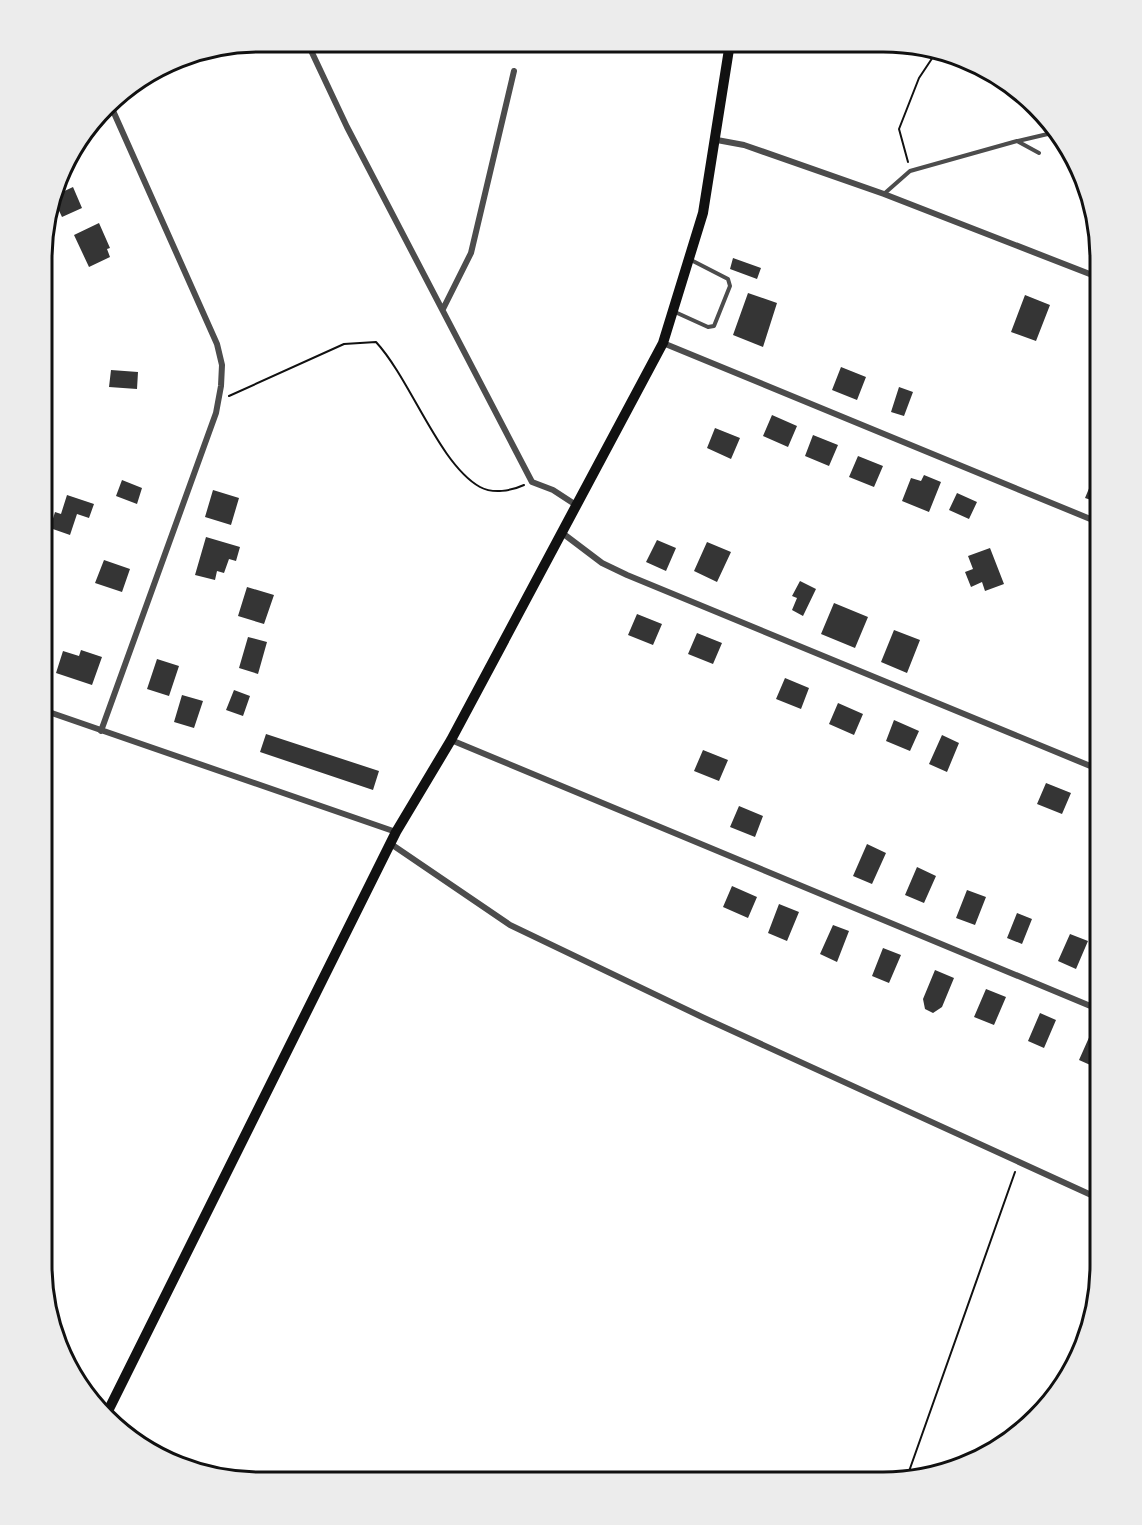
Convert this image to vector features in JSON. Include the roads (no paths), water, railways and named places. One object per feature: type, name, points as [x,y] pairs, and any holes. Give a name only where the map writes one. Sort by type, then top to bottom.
[{"type":"main road","points":[[110,1408],[396,832],[451,740],[663,343],[691,260],[703,213],[717,140],[729,52]]},
{"type":"street","points":[[312,52],[347,128],[532,482],[553,490],[576,505]]},
{"type":"street","points":[[443,309],[471,253],[514,71]]},
{"type":"street","points":[[101,730],[218,400],[222,365],[214,336],[114,112]]},
{"type":"street","points":[[717,140],[744,145],[884,194],[1090,274]]},
{"type":"street","points":[[663,343],[1090,519]]},
{"type":"street","points":[[561,531],[602,562],[627,575],[1090,766]]},
{"type":"street","points":[[52,713],[396,832]]},
{"type":"street","points":[[451,740],[1089,1006]]},
{"type":"street","points":[[391,844],[510,925],[702,1017],[1089,1194]]},
{"type":"lane","points":[[884,194],[910,171],[1047,134]]},
{"type":"lane","points":[[1017,141],[1039,153]]},
{"type":"lane","points":[[674,312],[708,327],[714,326],[730,286],[728,279],[691,260]]}]
